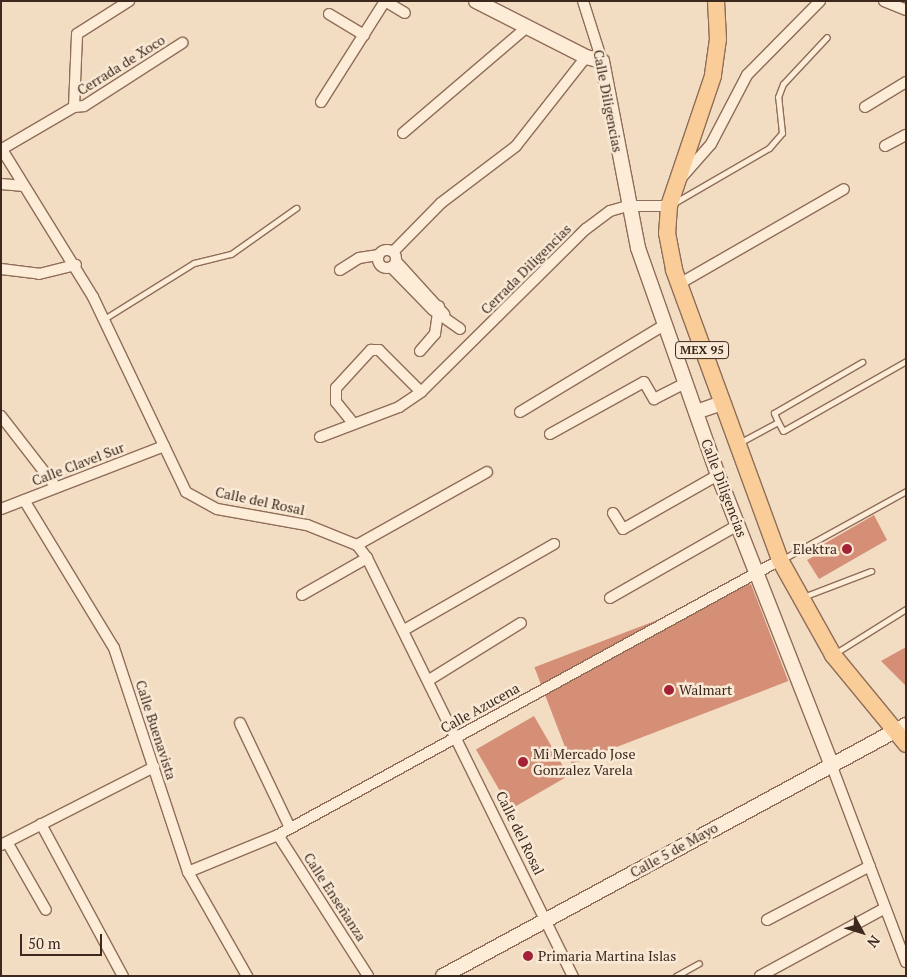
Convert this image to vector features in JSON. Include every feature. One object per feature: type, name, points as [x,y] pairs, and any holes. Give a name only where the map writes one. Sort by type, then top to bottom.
[{"type":"main road","name":"MEX 95","points":[[716,1],[718,40],[713,76],[673,187],[669,206],[667,233],[679,284],[780,560],[833,655],[900,728],[906,744]]},
{"type":"street","name":"Cerrada de Xoco","points":[[74,107],[77,34],[129,1]]},
{"type":"street","points":[[321,102],[385,1],[405,13]]},
{"type":"street","points":[[476,1],[586,57],[602,61]]},
{"type":"street","points":[[673,187],[711,144],[747,74],[820,1]]},
{"type":"street","points":[[884,1],[906,10]]},
{"type":"street","name":"Calle Diligencias","points":[[588,3],[602,61],[628,206],[664,325],[718,475],[906,962]]},
{"type":"street","points":[[329,14],[364,34]]},
{"type":"street","points":[[403,133],[526,28]]},
{"type":"street","name":"Cerrada de Xoco","points":[[2,148],[74,107],[84,106],[182,43]]},
{"type":"street","points":[[379,255],[381,265],[393,260],[441,203],[516,146],[586,57]]},
{"type":"street","points":[[865,108],[906,82]]},
{"type":"street","points":[[885,146],[906,135]]},
{"type":"street","name":"Calle del Rosal","points":[[2,148],[24,186],[76,265],[104,319],[186,492],[218,509],[307,525],[356,545],[367,558],[429,680],[573,976]]},
{"type":"street","points":[[1,184],[24,186]]},
{"type":"street","points":[[679,284],[844,189]]},
{"type":"street","name":"Cerrada Diligencias","points":[[320,437],[399,407],[421,392],[586,229],[610,211],[628,206],[669,206]]},
{"type":"street","points":[[340,270],[358,258],[379,255],[383,250],[460,329]]},
{"type":"street","points":[[1,270],[39,274],[76,265]]},
{"type":"street","points":[[420,351],[435,334],[440,310]]},
{"type":"street","points":[[520,412],[664,325]]},
{"type":"street","points":[[354,423],[336,402],[336,388],[371,350],[379,350],[421,392]]},
{"type":"street","points":[[550,434],[644,382],[654,399],[685,383]]},
{"type":"street","points":[[696,412],[722,404]]},
{"type":"street","points":[[1,416],[56,487]]},
{"type":"street","name":"Calle Clavel Sur","points":[[1,509],[164,446]]},
{"type":"street","points":[[356,545],[487,472]]},
{"type":"street","points":[[613,513],[623,529],[718,475]]},
{"type":"street","name":"Calle Buenavista","points":[[24,500],[114,648],[188,872],[247,976]]},
{"type":"street","points":[[610,598],[738,525]]},
{"type":"street","points":[[404,630],[554,544]]},
{"type":"street","points":[[302,595],[367,558]]},
{"type":"street","name":"Calle Azucena","points":[[188,872],[278,835],[780,560]]},
{"type":"street","points":[[429,680],[522,623]]},
{"type":"street","points":[[240,723],[290,828]]},
{"type":"street","name":"Calle 5 de Mayo","points":[[443,976],[900,728]]},
{"type":"street","points":[[46,910],[4,844],[154,767]]},
{"type":"street","points":[[40,824],[124,976]]},
{"type":"street","name":"Calle Enseñanza","points":[[278,835],[368,976]]},
{"type":"street","points":[[767,920],[870,866]]},
{"type":"street","points":[[760,976],[885,908]]},
{"type":"lane","points":[[669,206],[770,148],[782,132],[778,97],[783,84],[828,37]]},
{"type":"lane","points":[[104,319],[194,264],[231,254],[296,208]]},
{"type":"lane","points":[[862,362],[774,413],[783,431],[906,361]]},
{"type":"lane","points":[[737,445],[778,422]]},
{"type":"lane","points":[[780,560],[906,491]]},
{"type":"lane","points":[[800,598],[871,571]]},
{"type":"lane","points":[[833,655],[906,609]]},
{"type":"lane","points":[[676,976],[699,963]]},
{"type":"building","name":"Elektra","points":[[874,515],[887,540],[819,579],[807,560],[822,552],[822,545]]},
{"type":"building","name":"Walmart","points":[[751,584],[788,681],[572,764],[534,667]]},
{"type":"building","points":[[906,647],[906,686],[881,661]]},
{"type":"building","name":"Mi Mercado Jose Gonzalez Varela","points":[[534,716],[568,776],[510,809],[476,750]]},
{"type":"place","name":"Elektra","points":[[847,549]]},
{"type":"place","name":"Walmart","points":[[669,690]]},
{"type":"place","name":"Mi Mercado Jose Gonzalez Varela","points":[[523,762]]},
{"type":"place","name":"Primaria Martina Islas","points":[[528,956]]}]
